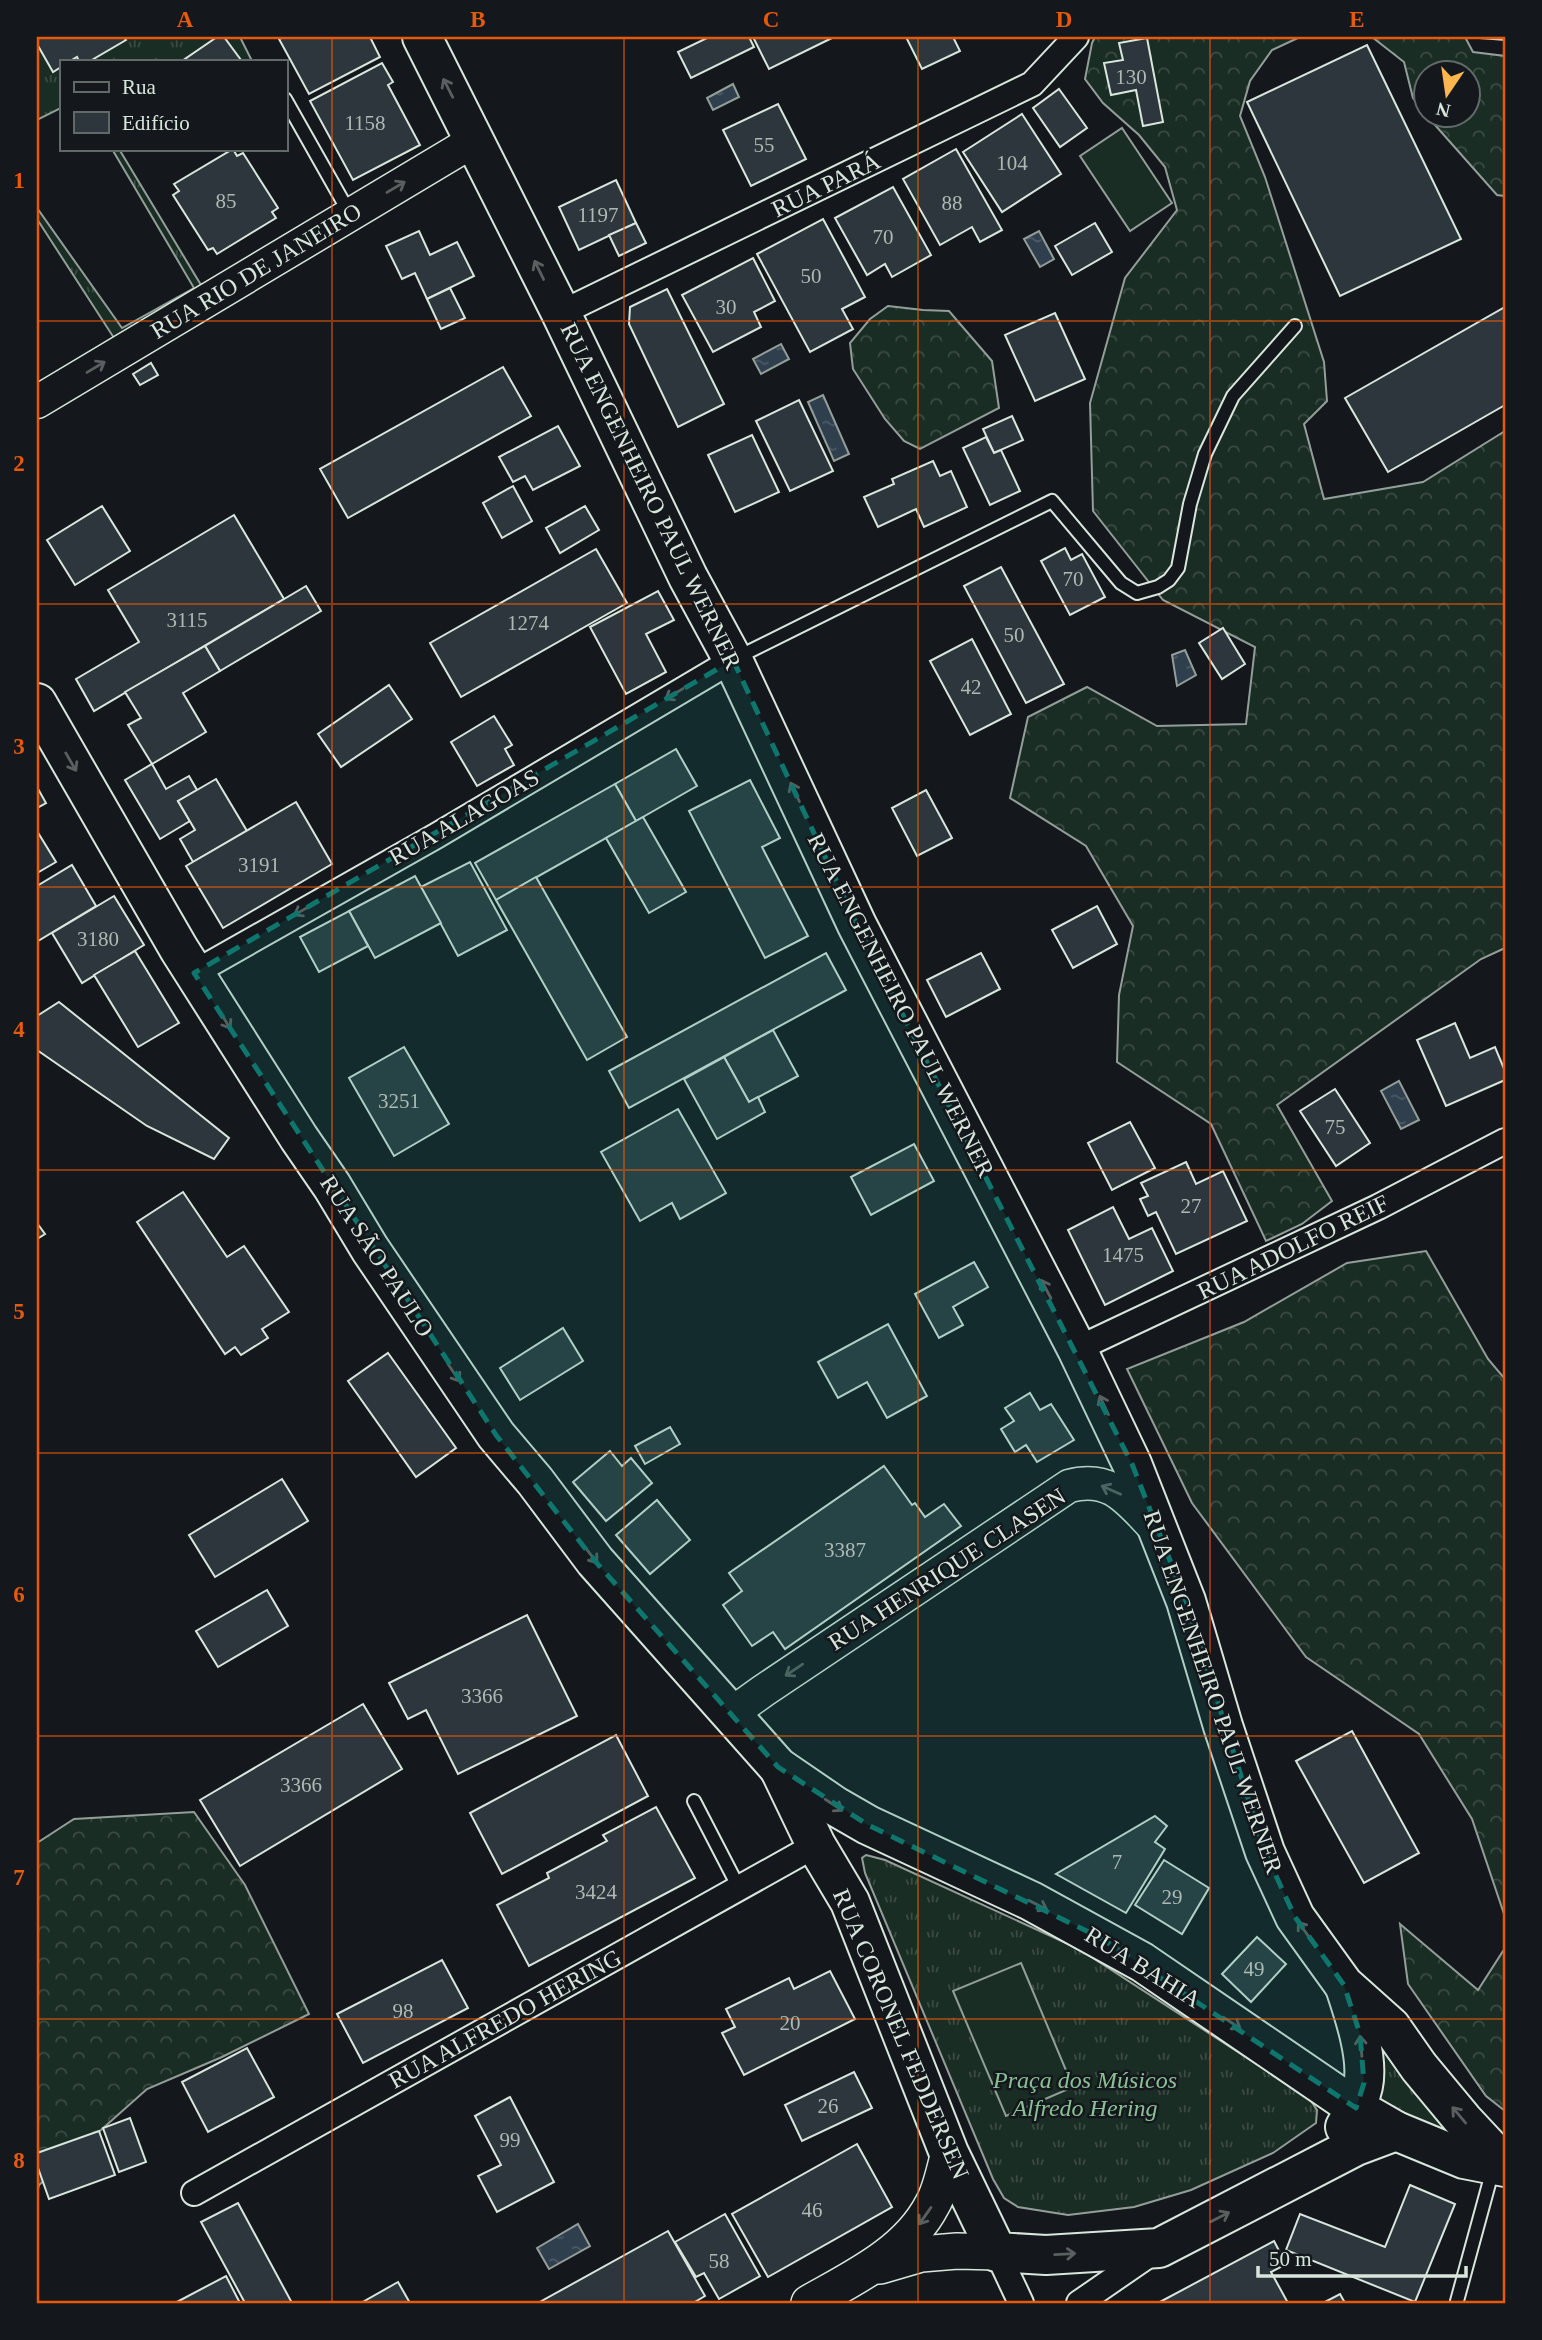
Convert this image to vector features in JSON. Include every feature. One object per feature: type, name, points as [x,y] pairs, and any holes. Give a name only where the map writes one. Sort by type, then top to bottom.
[{"type":"main road","name":"RUA ENGENHEIRO PAUL WERNER","points":[[422,37],[561,313],[688,577],[733,660],[888,987],[1077,1349],[1132,1464],[1186,1601],[1223,1726],[1265,1852],[1295,1917],[1344,1985],[1391,2027],[1419,2067],[1502,2166]]},
{"type":"main road","name":"RUA SÃO PAULO","points":[[37,703],[194,972],[370,1249],[496,1436],[535,1481],[595,1561],[778,1767]]},
{"type":"main road","name":"RUA CORONEL FEDDERSEN","points":[[778,1767],[816,1844],[850,1902],[949,2153],[997,2252]]},
{"type":"main road","name":"RUA BAHIA","points":[[778,1767],[868,1825],[1031,1901],[1121,1950],[1356,2108],[1396,2131],[1464,2159],[1502,2166]]},
{"type":"main road","name":"RUA ENGENHEIRO PAUL WERNER","points":[[1313,2170],[1342,2134],[1356,2108],[1364,2083],[1360,2034],[1344,1985]]},
{"type":"main road","points":[[869,2269],[921,2254],[957,2251],[1046,2255],[1158,2248],[1356,2146],[1396,2131]]},
{"type":"main road","points":[[809,2303],[869,2269],[896,2249],[925,2219],[934,2202],[949,2153]]},
{"type":"street","name":"RUA PARÁ","points":[[561,313],[1032,84],[1076,37]]},
{"type":"street","name":"RUA RIO DE JANEIRO","points":[[37,402],[475,140]]},
{"type":"street","name":"RUA ALAGOAS","points":[[194,972],[436,836],[733,660]]},
{"type":"street","name":"RUA ADOLFO REIF","points":[[1077,1349],[1378,1208],[1505,1141]]},
{"type":"street","name":"RUA HENRIQUE CLASEN","points":[[731,1714],[1069,1486],[1087,1482],[1116,1490],[1161,1535]]},
{"type":"street","name":"RUA ALFREDO HERING","points":[[194,2193],[816,1844]]},
{"type":"street","points":[[1079,2303],[1158,2248]]},
{"type":"street","name":"RUA CORONEL FEDDERSEN","points":[[997,2252],[1021,2303]]},
{"type":"lane","points":[[287,103],[350,215]]},
{"type":"lane","points":[[733,660],[1052,501],[1121,583],[1138,593],[1158,587],[1169,580],[1178,568],[1190,504],[1205,454],[1233,397],[1295,326]]},
{"type":"lane","points":[[694,1801],[739,1888]]},
{"type":"lane","points":[[1457,2301],[1502,2166]]},
{"type":"highlighted area","points":[[733,660],[857,925],[1132,1464],[1186,1601],[1265,1852],[1295,1917],[1344,1985],[1360,2034],[1364,2083],[1356,2108],[1099,1937],[868,1825],[778,1767],[595,1561],[496,1435],[194,973]]},
{"type":"green space","points":[[37,37],[240,37],[252,60],[60,60],[60,108],[37,120]]},
{"type":"green space","points":[[1095,37],[1300,37],[1272,50],[1250,81],[1240,116],[1265,177],[1324,362],[1327,401],[1304,424],[1324,499],[1423,482],[1505,431],[1505,948],[1481,959],[1277,1105],[1332,1201],[1302,1224],[1266,1241],[1211,1124],[1117,1062],[1119,995],[1133,926],[1086,846],[1010,798],[1028,717],[1087,687],[1157,726],[1246,724],[1255,647],[1163,600],[1093,511],[1090,403],[1125,278],[1177,210],[1165,167],[1139,135],[1103,103],[1085,79]]},
{"type":"green space","points":[[1372,37],[1465,37],[1473,52],[1505,56],[1505,196],[1497,195],[1439,130],[1482,130],[1482,60],[1412,60],[1412,94],[1404,62]]},
{"type":"green space","points":[[1122,128],[1172,203],[1130,231],[1080,156]]},
{"type":"green space","points":[[113,150],[120,150],[201,285],[114,338],[37,219],[37,208],[122,328],[194,288]]},
{"type":"green space","points":[[888,306],[949,311],[992,361],[999,408],[920,449],[904,441],[885,419],[853,369],[850,343],[870,319]]},
{"type":"green space","points":[[1426,1251],[1488,1359],[1505,1379],[1505,1917],[1472,1819],[1419,1734],[1306,1657],[1192,1503],[1127,1369],[1244,1322],[1347,1263]]},
{"type":"green space","points":[[194,1812],[245,1885],[309,2014],[222,2057],[147,2089],[39,2185],[37,2192],[37,1843],[74,1819]]},
{"type":"green space","name":"Praça dos Músicos Alfredo Hering","points":[[866,1855],[885,1860],[1079,1949],[1309,2098],[1317,2110],[1316,2123],[1273,2153],[1191,2190],[1134,2207],[1068,2215],[1018,2207],[1004,2198],[993,2179],[865,1873],[862,1858]]},
{"type":"green space","points":[[1400,1924],[1478,1990],[1505,1948],[1505,2111],[1486,2096],[1408,1984]]},
{"type":"green space","points":[[1021,1963],[1073,2087],[1006,2116],[953,1991]]},
{"type":"green space","points":[[1397,2050],[1460,2145],[1379,2099],[1379,2052]]},
{"type":"water","points":[[733,84],[739,97],[713,110],[707,98]]},
{"type":"water","points":[[1039,231],[1054,259],[1040,267],[1024,239]]},
{"type":"water","points":[[781,344],[789,359],[761,374],[753,359]]},
{"type":"water","points":[[823,395],[849,454],[834,461],[808,402]]},
{"type":"water","points":[[1185,650],[1196,675],[1177,686],[1172,655]]},
{"type":"water","points":[[1399,1081],[1419,1120],[1401,1129],[1381,1091]]},
{"type":"water","points":[[578,2224],[590,2246],[549,2269],[537,2248]]},
{"type":"building","points":[[37,37],[124,37],[126,40],[92,60],[78,60],[77,57],[60,60],[60,68],[53,72],[37,44]]},
{"type":"building","points":[[217,37],[224,37],[241,60],[183,60]]},
{"type":"building","points":[[370,37],[380,57],[309,94],[279,39]]},
{"type":"building","points":[[709,37],[749,37],[754,47],[691,78],[678,52]]},
{"type":"building","points":[[753,37],[834,37],[769,69]]},
{"type":"building","points":[[906,37],[953,37],[960,51],[922,69]]},
{"type":"building","points":[[1466,37],[1505,37],[1505,40]]},
{"type":"building","points":[[1147,38],[1163,122],[1143,126],[1136,90],[1111,95],[1104,63],[1123,60],[1119,43]]},
{"type":"building","points":[[1367,45],[1461,239],[1340,296],[1247,102]]},
{"type":"building","points":[[382,63],[393,82],[388,85],[420,145],[353,180],[310,101]]},
{"type":"building","points":[[1059,89],[1087,128],[1060,147],[1033,108]]},
{"type":"building","points":[[778,104],[806,159],[751,186],[723,130]]},
{"type":"building","points":[[1022,114],[1061,174],[1002,212],[963,152]]},
{"type":"building","points":[[956,149],[1002,230],[980,242],[972,227],[940,245],[903,179]]},
{"type":"building","points":[[231,150],[237,156],[243,153],[278,208],[272,212],[276,218],[217,254],[213,248],[208,250],[173,195],[179,191],[174,184]]},
{"type":"building","points":[[616,180],[636,223],[579,250],[559,207]]},
{"type":"building","points":[[893,187],[931,255],[892,277],[885,264],[867,275],[835,218]]},
{"type":"building","points":[[823,219],[865,297],[842,309],[853,329],[810,352],[757,254]]},
{"type":"building","points":[[636,223],[646,243],[619,256],[609,235]]},
{"type":"building","points":[[1095,223],[1112,252],[1072,275],[1055,246]]},
{"type":"building","points":[[419,231],[430,255],[457,242],[474,276],[427,299],[415,273],[402,279],[386,246]]},
{"type":"building","points":[[753,258],[775,301],[754,312],[761,327],[713,352],[682,295]]},
{"type":"building","points":[[450,288],[465,318],[441,329],[427,299]]},
{"type":"building","points":[[667,289],[724,404],[678,427],[629,324],[630,307]]},
{"type":"building","points":[[1505,307],[1505,405],[1388,472],[1345,398]]},
{"type":"building","points":[[1055,313],[1085,379],[1035,401],[1005,335]]},
{"type":"building","points":[[151,363],[158,375],[140,385],[133,374]]},
{"type":"building","points":[[503,367],[531,416],[348,518],[320,469]]},
{"type":"building","points":[[799,400],[833,471],[790,491],[756,421]]},
{"type":"building","points":[[1012,416],[1023,440],[994,453],[983,429]]},
{"type":"building","points":[[558,426],[580,466],[533,490],[525,476],[513,482],[499,457]]},
{"type":"building","points":[[752,435],[779,492],[735,512],[708,455]]},
{"type":"building","points":[[986,437],[994,453],[1001,450],[1020,491],[990,505],[963,448]]},
{"type":"building","points":[[933,461],[940,476],[951,471],[967,507],[924,527],[916,509],[878,527],[864,497],[894,484],[892,479]]},
{"type":"building","points":[[513,486],[532,521],[502,538],[483,503]]},
{"type":"building","points":[[102,506],[130,551],[75,585],[47,540]]},
{"type":"building","points":[[585,506],[599,530],[560,553],[546,528]]},
{"type":"building","points":[[234,515],[284,599],[94,711],[76,679],[139,642],[108,590]]},
{"type":"building","points":[[1065,548],[1071,560],[1082,554],[1105,597],[1070,615],[1041,561]]},
{"type":"building","points":[[596,549],[627,603],[461,697],[430,643]]},
{"type":"building","points":[[1001,567],[1064,684],[1026,703],[964,586]]},
{"type":"building","points":[[306,586],[321,611],[220,671],[205,646]]},
{"type":"building","points":[[658,591],[674,620],[646,634],[666,672],[626,694],[590,627]]},
{"type":"building","points":[[1223,628],[1245,664],[1222,679],[1199,643]]},
{"type":"building","points":[[972,639],[1011,714],[970,735],[930,661]]},
{"type":"building","points":[[205,646],[220,671],[183,693],[206,732],[152,764],[128,725],[141,718],[125,692]]},
{"type":"building","points":[[389,685],[412,719],[341,767],[318,734]]},
{"type":"building","points":[[494,716],[512,745],[505,749],[514,765],[477,786],[451,742]]},
{"type":"building","points":[[676,749],[697,786],[636,821],[615,784]]},
{"type":"building","points":[[152,764],[166,789],[189,776],[197,790],[178,801],[190,821],[160,839],[125,780]]},
{"type":"building","points":[[216,779],[247,831],[193,862],[180,839],[195,830],[178,801]]},
{"type":"building","points":[[750,780],[780,838],[762,847],[808,936],[765,958],[689,811]]},
{"type":"building","points":[[615,784],[636,821],[496,900],[475,863]]},
{"type":"building","points":[[37,787],[46,803],[37,808]]},
{"type":"building","points":[[926,790],[952,838],[917,856],[892,808]]},
{"type":"building","points":[[296,802],[332,864],[223,928],[186,866]]},
{"type":"building","points":[[643,817],[686,892],[649,913],[606,838]]},
{"type":"building","points":[[37,831],[56,862],[37,873]]},
{"type":"building","points":[[470,862],[507,930],[458,956],[421,887]]},
{"type":"building","points":[[72,865],[96,906],[38,941],[37,886]]},
{"type":"building","points":[[415,876],[441,923],[375,958],[349,911]]},
{"type":"building","points":[[536,877],[627,1037],[587,1060],[496,900]]},
{"type":"building","points":[[114,896],[144,945],[82,983],[52,933]]},
{"type":"building","points":[[1097,906],[1117,944],[1073,968],[1052,930]]},
{"type":"building","points":[[349,911],[368,946],[319,972],[300,937]]},
{"type":"building","points":[[135,951],[179,1023],[138,1047],[94,975]]},
{"type":"building","points":[[826,953],[846,990],[629,1108],[609,1071]]},
{"type":"building","points":[[981,953],[1000,989],[946,1017],[927,980]]},
{"type":"building","points":[[59,1002],[229,1138],[214,1159],[147,1126],[37,1050],[37,1016]]},
{"type":"building","points":[[1455,1023],[1470,1058],[1495,1047],[1505,1071],[1505,1080],[1446,1106],[1417,1040]]},
{"type":"building","points":[[773,1030],[798,1076],[749,1102],[724,1057]]},
{"type":"building","points":[[404,1047],[449,1124],[394,1156],[349,1078]]},
{"type":"building","points":[[724,1057],[749,1102],[758,1097],[765,1112],[717,1139],[684,1079]]},
{"type":"building","points":[[1335,1089],[1370,1143],[1336,1166],[1300,1111]]},
{"type":"building","points":[[678,1109],[726,1193],[680,1219],[672,1203],[640,1221],[601,1152]]},
{"type":"building","points":[[1130,1122],[1155,1168],[1112,1190],[1088,1143]]},
{"type":"building","points":[[914,1144],[934,1181],[871,1215],[851,1177]]},
{"type":"building","points":[[1186,1162],[1196,1184],[1223,1171],[1247,1221],[1176,1254],[1156,1212],[1148,1216],[1140,1199],[1148,1196],[1141,1183]]},
{"type":"building","points":[[183,1192],[227,1257],[244,1246],[289,1312],[262,1329],[268,1338],[241,1355],[235,1347],[225,1354],[137,1222]]},
{"type":"building","points":[[1113,1207],[1129,1239],[1152,1228],[1173,1271],[1105,1305],[1068,1230]]},
{"type":"building","points":[[37,1223],[45,1234],[37,1239]]},
{"type":"building","points":[[974,1262],[988,1287],[953,1307],[963,1325],[939,1338],[915,1294]]},
{"type":"building","points":[[888,1324],[927,1396],[887,1418],[867,1382],[838,1398],[818,1362]]},
{"type":"building","points":[[563,1328],[583,1361],[520,1400],[500,1368]]},
{"type":"building","points":[[388,1353],[456,1448],[416,1477],[348,1381]]},
{"type":"building","points":[[1030,1393],[1040,1410],[1051,1404],[1074,1440],[1037,1462],[1026,1445],[1015,1452],[1001,1429],[1014,1421],[1005,1408]]},
{"type":"building","points":[[670,1427],[680,1444],[645,1464],[635,1446]]},
{"type":"building","points":[[610,1451],[622,1466],[631,1458],[652,1483],[606,1521],[573,1482]]},
{"type":"building","points":[[884,1466],[912,1505],[915,1503],[925,1517],[944,1504],[961,1526],[785,1649],[773,1632],[752,1646],[723,1605],[742,1591],[729,1573]]},
{"type":"building","points":[[282,1479],[308,1521],[215,1577],[189,1535]]},
{"type":"building","points":[[657,1500],[690,1540],[650,1574],[616,1535]]},
{"type":"building","points":[[267,1590],[288,1626],[218,1667],[196,1631]]},
{"type":"building","points":[[527,1615],[577,1716],[458,1774],[426,1710],[408,1719],[389,1683]]},
{"type":"building","points":[[363,1704],[402,1769],[240,1866],[200,1800]]},
{"type":"building","points":[[1352,1731],[1419,1853],[1364,1883],[1296,1761]]},
{"type":"building","points":[[616,1735],[648,1796],[502,1874],[470,1813]]},
{"type":"building","points":[[656,1807],[695,1878],[529,1966],[497,1905],[549,1878],[547,1873],[607,1841],[603,1835]]},
{"type":"building","points":[[1155,1816],[1167,1826],[1155,1842],[1165,1849],[1126,1913],[1056,1874]]},
{"type":"building","points":[[1164,1860],[1209,1888],[1182,1934],[1135,1905]]},
{"type":"building","points":[[1257,1937],[1286,1964],[1251,2002],[1222,1974]]},
{"type":"building","points":[[442,1960],[468,2008],[363,2063],[337,2014]]},
{"type":"building","points":[[830,1971],[855,2019],[744,2075],[722,2033],[735,2027],[726,2009],[789,1978],[794,1989]]},
{"type":"building","points":[[247,2048],[274,2097],[208,2132],[182,2082]]},
{"type":"building","points":[[854,2072],[872,2108],[802,2141],[785,2105]]},
{"type":"building","points":[[510,2097],[554,2182],[497,2212],[478,2176],[501,2165],[475,2116]]},
{"type":"building","points":[[130,2118],[146,2162],[119,2172],[103,2128]]},
{"type":"building","points":[[99,2131],[115,2175],[49,2199],[37,2165],[37,2153]]},
{"type":"building","points":[[857,2144],[892,2207],[768,2277],[732,2214]]},
{"type":"building","points":[[1410,2185],[1455,2204],[1415,2302],[1286,2250],[1300,2214],[1385,2247]]},
{"type":"building","points":[[238,2203],[292,2303],[245,2303],[201,2222]]},
{"type":"building","points":[[725,2214],[760,2276],[719,2299],[704,2273],[696,2277],[675,2242]]},
{"type":"building","points":[[668,2231],[705,2296],[693,2303],[538,2303]]},
{"type":"building","points":[[1274,2241],[1286,2264],[1271,2272],[1288,2303],[1158,2303]]},
{"type":"building","points":[[226,2276],[240,2303],[175,2303]]},
{"type":"building","points":[[398,2282],[410,2303],[361,2303]]},
{"type":"building","points":[[1340,2294],[1345,2303],[1323,2303]]}]
